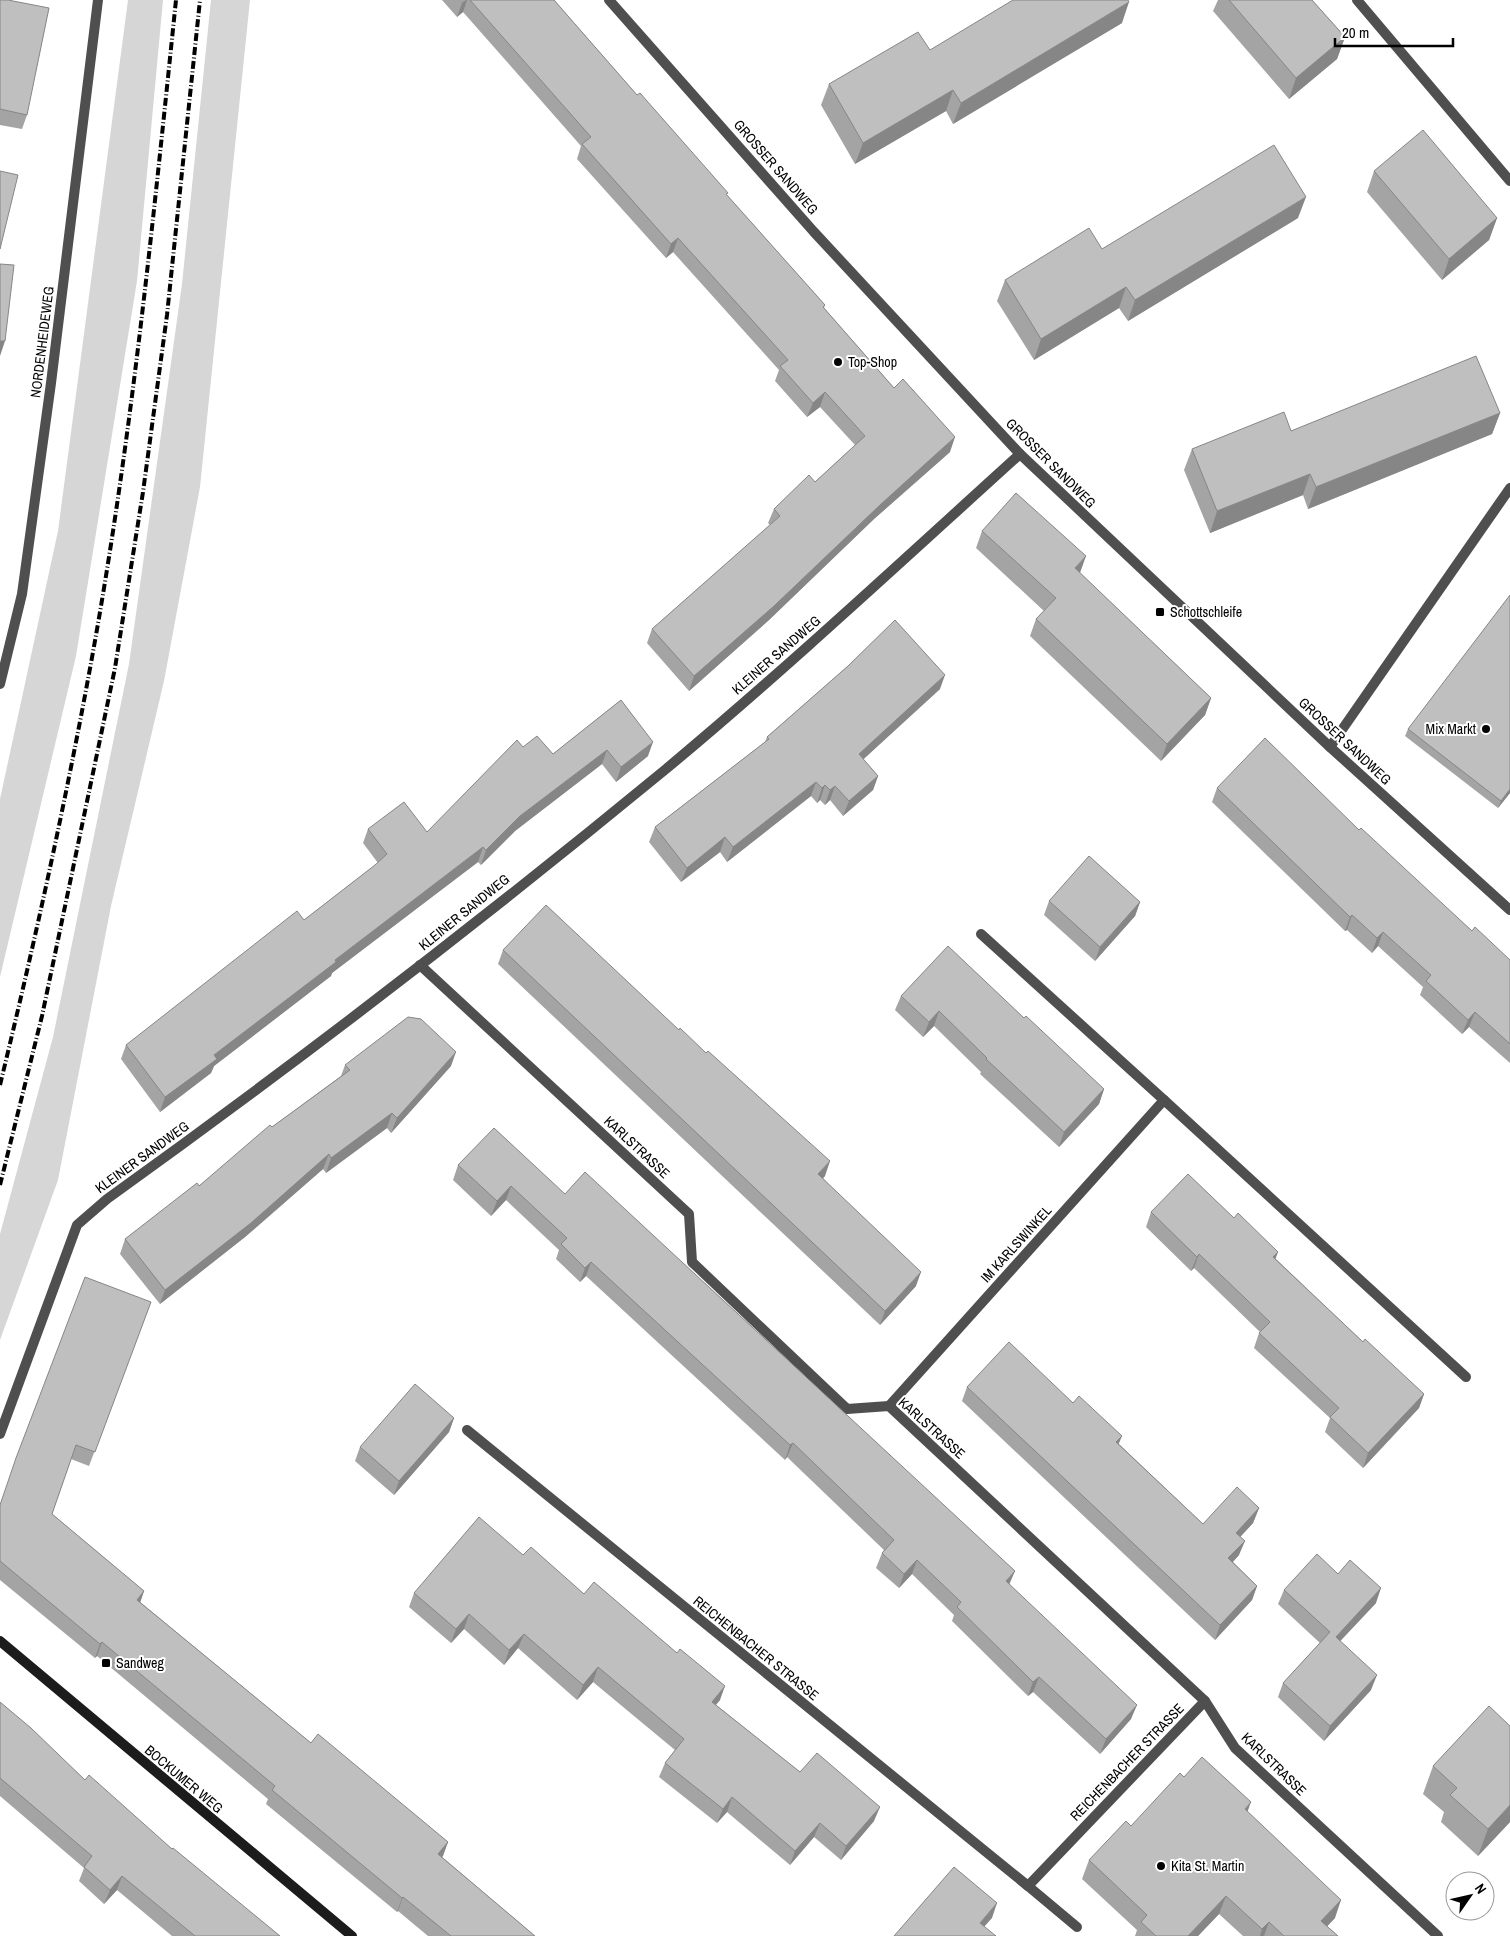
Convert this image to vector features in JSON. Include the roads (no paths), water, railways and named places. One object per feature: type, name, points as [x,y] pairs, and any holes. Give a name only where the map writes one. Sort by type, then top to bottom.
[{"type":"main road","name":"BOCKUMER WEG","points":[[0,1641],[352,1936]]},
{"type":"street","name":"NORDENHEIDEWEG","points":[[0,684],[23,585],[51,383],[98,0]]},
{"type":"street","name":"GROSSER SANDWEG","points":[[609,0],[814,232],[1020,454],[1330,747],[1510,910]]},
{"type":"street","points":[[1357,0],[1510,181]]},
{"type":"street","name":"KLEINER SANDWEG","points":[[0,1434],[77,1225],[107,1199],[420,965],[674,762],[830,628],[1020,454]]},
{"type":"street","points":[[1330,747],[1510,488]]},
{"type":"street","points":[[981,934],[1466,1377]]},
{"type":"street","name":"KARLSTRASSE","points":[[420,965],[689,1214],[692,1262],[847,1409],[889,1406],[1205,1701],[1235,1748],[1438,1936]]},
{"type":"street","name":"IM KARLSWINKEL","points":[[889,1406],[1164,1100]]},
{"type":"street","name":"REICHENBACHER STRASSE","points":[[467,1430],[1078,1927]]},
{"type":"street","name":"REICHENBACHER STRASSE","points":[[1028,1886],[1205,1701]]},
{"type":"railway","points":[[0,1085],[60,822],[105,581],[140,333],[176,0]]},
{"type":"railway","points":[[0,1185],[42,1016],[115,668],[143,492],[167,315],[200,0]]},
{"type":"place","name":"Top-Shop","points":[[838,362]]},
{"type":"place","name":"Schottschleife","points":[[1160,612]]},
{"type":"place","name":"Mix Markt","points":[[1486,729]]},
{"type":"place","name":"Sandweg","points":[[106,1663]]},
{"type":"place","name":"Kita St. Martin","points":[[1161,1866]]}]
